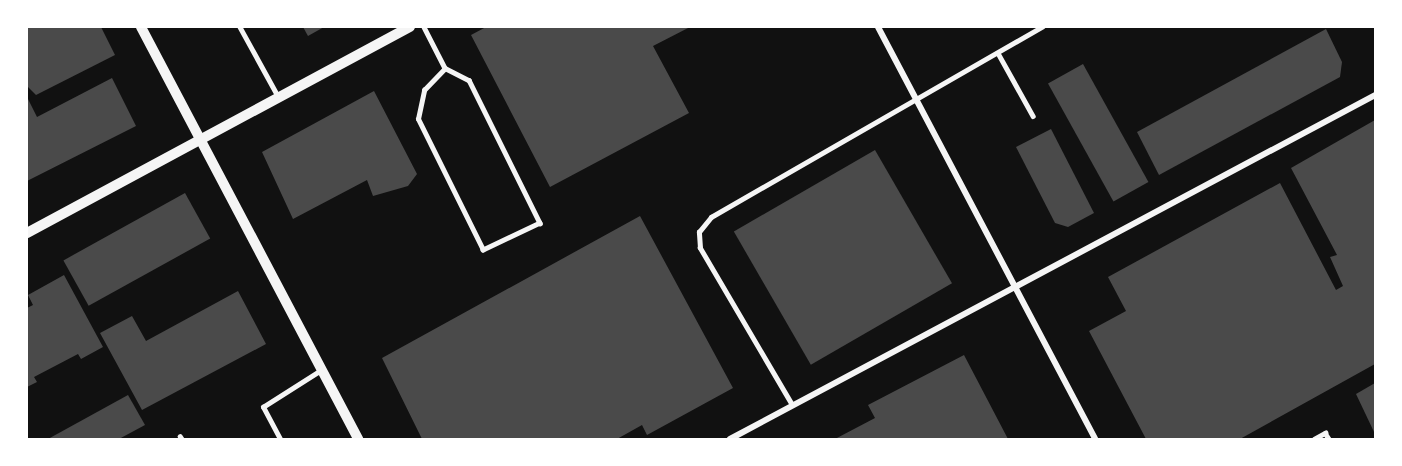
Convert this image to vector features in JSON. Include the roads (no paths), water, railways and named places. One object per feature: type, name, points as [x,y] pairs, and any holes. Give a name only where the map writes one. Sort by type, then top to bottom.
[{"type":"street","points":[[141,27],[358,439]]},
{"type":"street","points":[[27,233],[410,27]]},
{"type":"street","points":[[878,27],[1095,439]]},
{"type":"street","points":[[730,439],[1375,95]]},
{"type":"lane","points":[[240,27],[279,98]]},
{"type":"lane","points":[[424,27],[445,68],[470,80],[540,223],[483,250],[418,119],[424,90],[445,68]]},
{"type":"lane","points":[[792,405],[700,248],[699,232],[711,217],[1042,27]]},
{"type":"lane","points":[[998,52],[1033,116]]},
{"type":"lane","points":[[280,439],[263,407],[321,370]]},
{"type":"lane","points":[[1314,439],[1325,433],[1329,439]]}]
